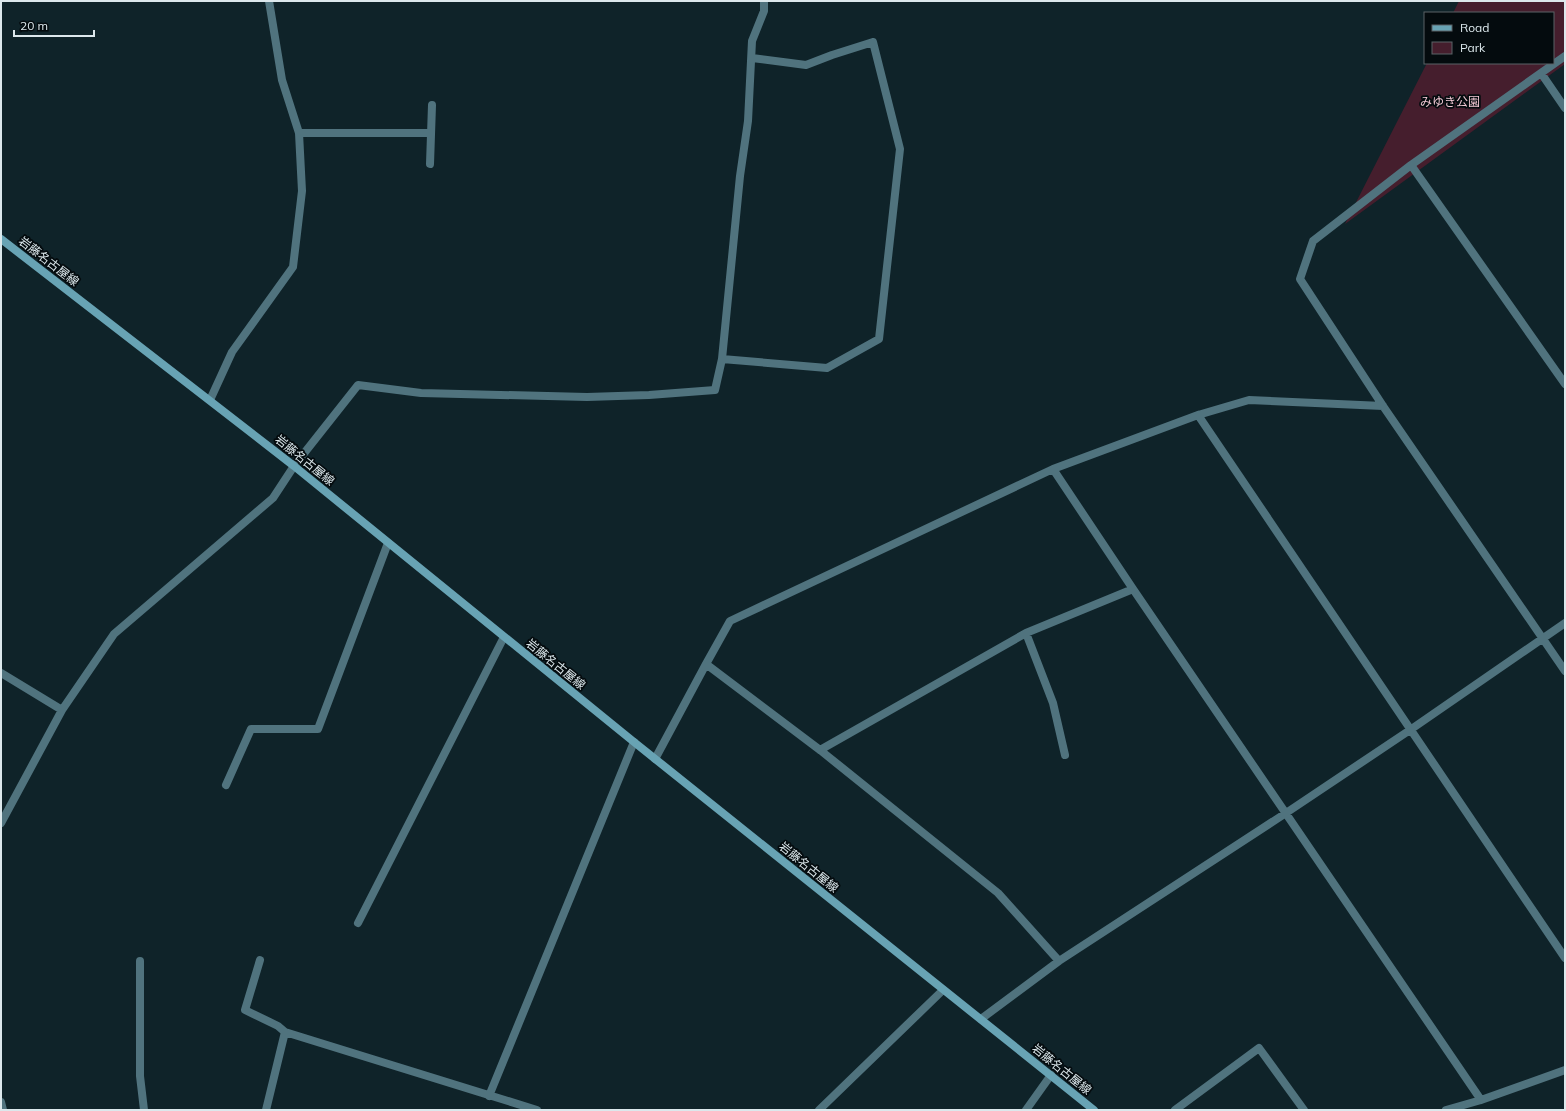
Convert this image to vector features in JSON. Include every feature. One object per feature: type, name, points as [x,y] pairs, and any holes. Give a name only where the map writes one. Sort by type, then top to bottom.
[{"type":"main road","name":"岩藤名古屋線","points":[[1,239],[294,466],[655,759],[1094,1110]]},
{"type":"street","points":[[210,400],[232,352],[293,266],[302,191],[299,133],[282,80],[269,1]]},
{"type":"street","points":[[1,823],[62,710],[114,634],[273,498],[294,466],[358,385],[421,393],[572,397],[649,395],[715,390],[722,359],[740,176],[748,121],[752,41],[764,11],[764,1]]},
{"type":"street","points":[[722,359],[827,368],[879,339],[900,149],[873,42],[806,65],[752,58]]},
{"type":"street","points":[[1554,63],[1565,56]]},
{"type":"street","points":[[1553,64],[1411,165],[1313,241],[1300,279],[1383,406],[1565,671]]},
{"type":"street","points":[[1540,73],[1565,108]]},
{"type":"street","points":[[430,164],[432,105]]},
{"type":"street","points":[[299,133],[431,133]]},
{"type":"street","points":[[1411,165],[1565,384]]},
{"type":"street","points":[[655,759],[730,621],[1053,469],[1198,415],[1249,400],[1383,406]]},
{"type":"street","points":[[1198,415],[1565,958]]},
{"type":"street","points":[[1053,469],[1481,1100]]},
{"type":"street","points":[[226,785],[251,729],[318,729],[388,543]]},
{"type":"street","points":[[820,750],[1026,633],[1133,589]]},
{"type":"street","points":[[982,1019],[1059,961],[1286,813],[1565,623]]},
{"type":"street","points":[[1026,633],[1053,703],[1064,755]]},
{"type":"street","points":[[358,923],[504,637]]},
{"type":"street","points":[[706,664],[820,750],[998,893],[1059,961]]},
{"type":"street","points":[[1,674],[62,710]]},
{"type":"street","points":[[489,1096],[634,742]]},
{"type":"street","points":[[260,960],[245,1010],[278,1026],[285,1032],[537,1110]]},
{"type":"street","points":[[140,961],[140,1076],[144,1110]]},
{"type":"street","points":[[819,1110],[943,990]]},
{"type":"street","points":[[266,1110],[285,1032]]},
{"type":"street","points":[[1175,1110],[1259,1048],[1304,1110]]},
{"type":"street","points":[[1446,1110],[1481,1100],[1565,1070]]},
{"type":"street","points":[[1026,1110],[1051,1075]]},
{"type":"street","points":[[1,1102],[3,1110]]},
{"type":"green space","name":"みゆき公園","points":[[1459,1],[1565,1],[1565,64],[1345,224],[1426,64],[1554,64],[1554,12],[1454,12]]}]
